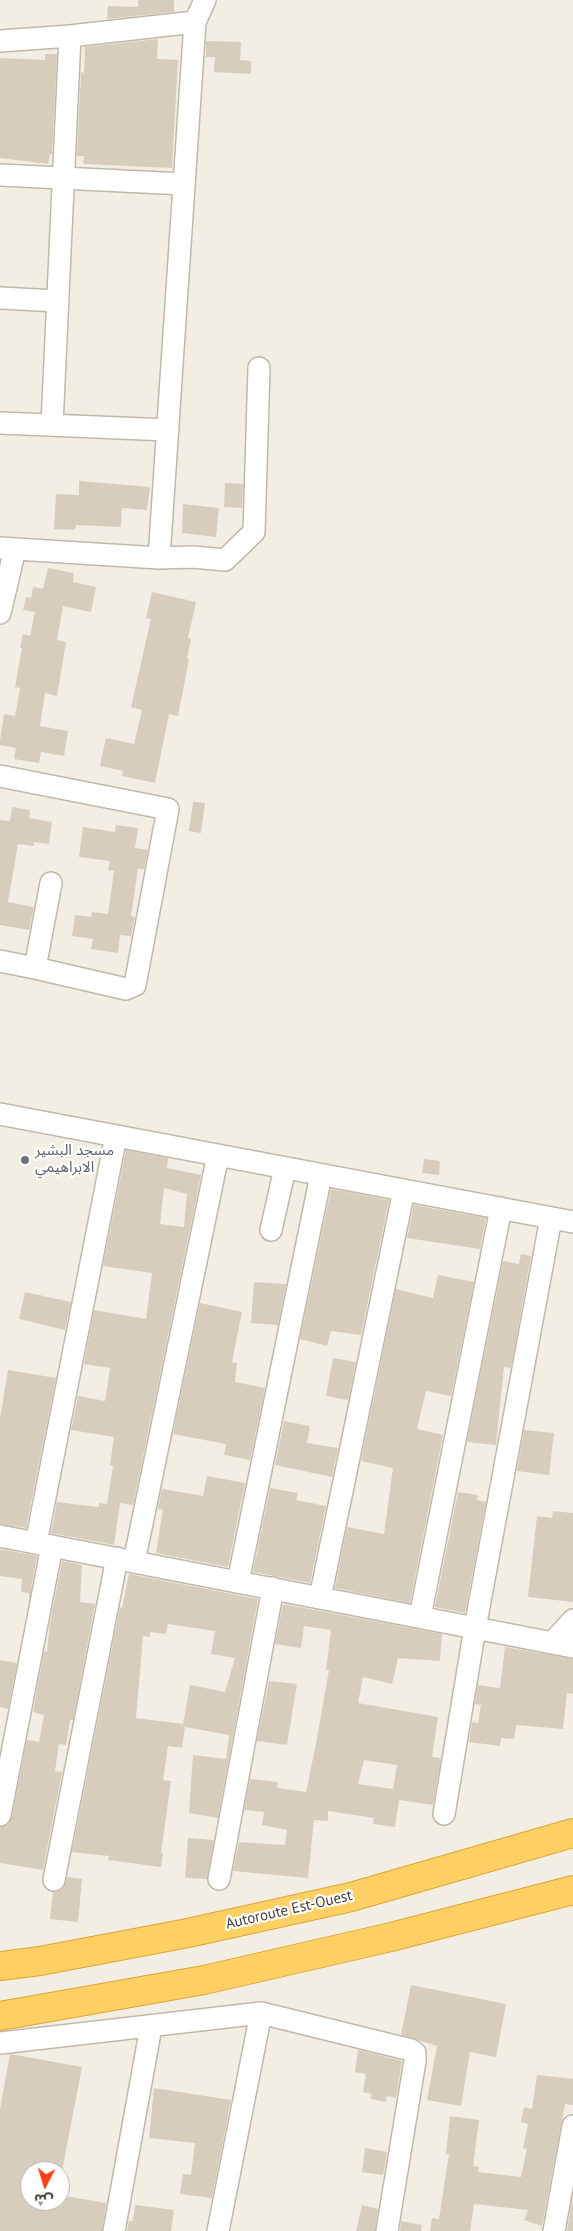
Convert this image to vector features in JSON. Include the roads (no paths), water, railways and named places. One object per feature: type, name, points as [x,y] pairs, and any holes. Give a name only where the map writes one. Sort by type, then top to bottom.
[{"type":"highway","name":"Autoroute Est-Ouest","points":[[0,1966],[40,1961],[188,1933],[351,1897],[573,1833]]},
{"type":"highway","points":[[0,2016],[204,1980],[391,1938],[573,1890]]},
{"type":"street","points":[[159,558],[195,22],[205,0]]},
{"type":"street","points":[[0,41],[70,36],[195,22]]},
{"type":"street","points":[[52,425],[70,36]]},
{"type":"street","points":[[0,175],[184,184]]},
{"type":"street","points":[[0,298],[57,301]]},
{"type":"street","points":[[0,613],[7,548],[159,558],[194,557],[225,560],[254,532],[259,368]]},
{"type":"street","points":[[0,422],[168,430]]},
{"type":"street","points":[[0,776],[168,809],[135,985],[126,989],[0,961]]},
{"type":"street","points":[[35,968],[51,883]]},
{"type":"street","points":[[1,1120],[116,1136],[573,1222]]},
{"type":"street","points":[[0,1815],[44,1544],[116,1136]]},
{"type":"street","points":[[54,1880],[218,1156]]},
{"type":"street","points":[[270,1230],[285,1168]]},
{"type":"street","points":[[238,1582],[321,1175]]},
{"type":"street","points":[[320,1598],[404,1190]]},
{"type":"street","points":[[420,1617],[501,1208]]},
{"type":"street","points":[[444,1814],[475,1628],[551,1218]]},
{"type":"street","points":[[0,1536],[564,1645],[573,1620]]},
{"type":"street","points":[[219,1879],[273,1588]]},
{"type":"street","points":[[218,2231],[260,2013]]},
{"type":"street","points":[[0,2043],[260,2013],[415,2052],[387,2231]]},
{"type":"street","points":[[114,2231],[151,2027]]},
{"type":"street","points":[[554,2231],[573,2126]]},
{"type":"place","name":"مسجد البشير الابراهيمي","points":[[25,1160]]}]
